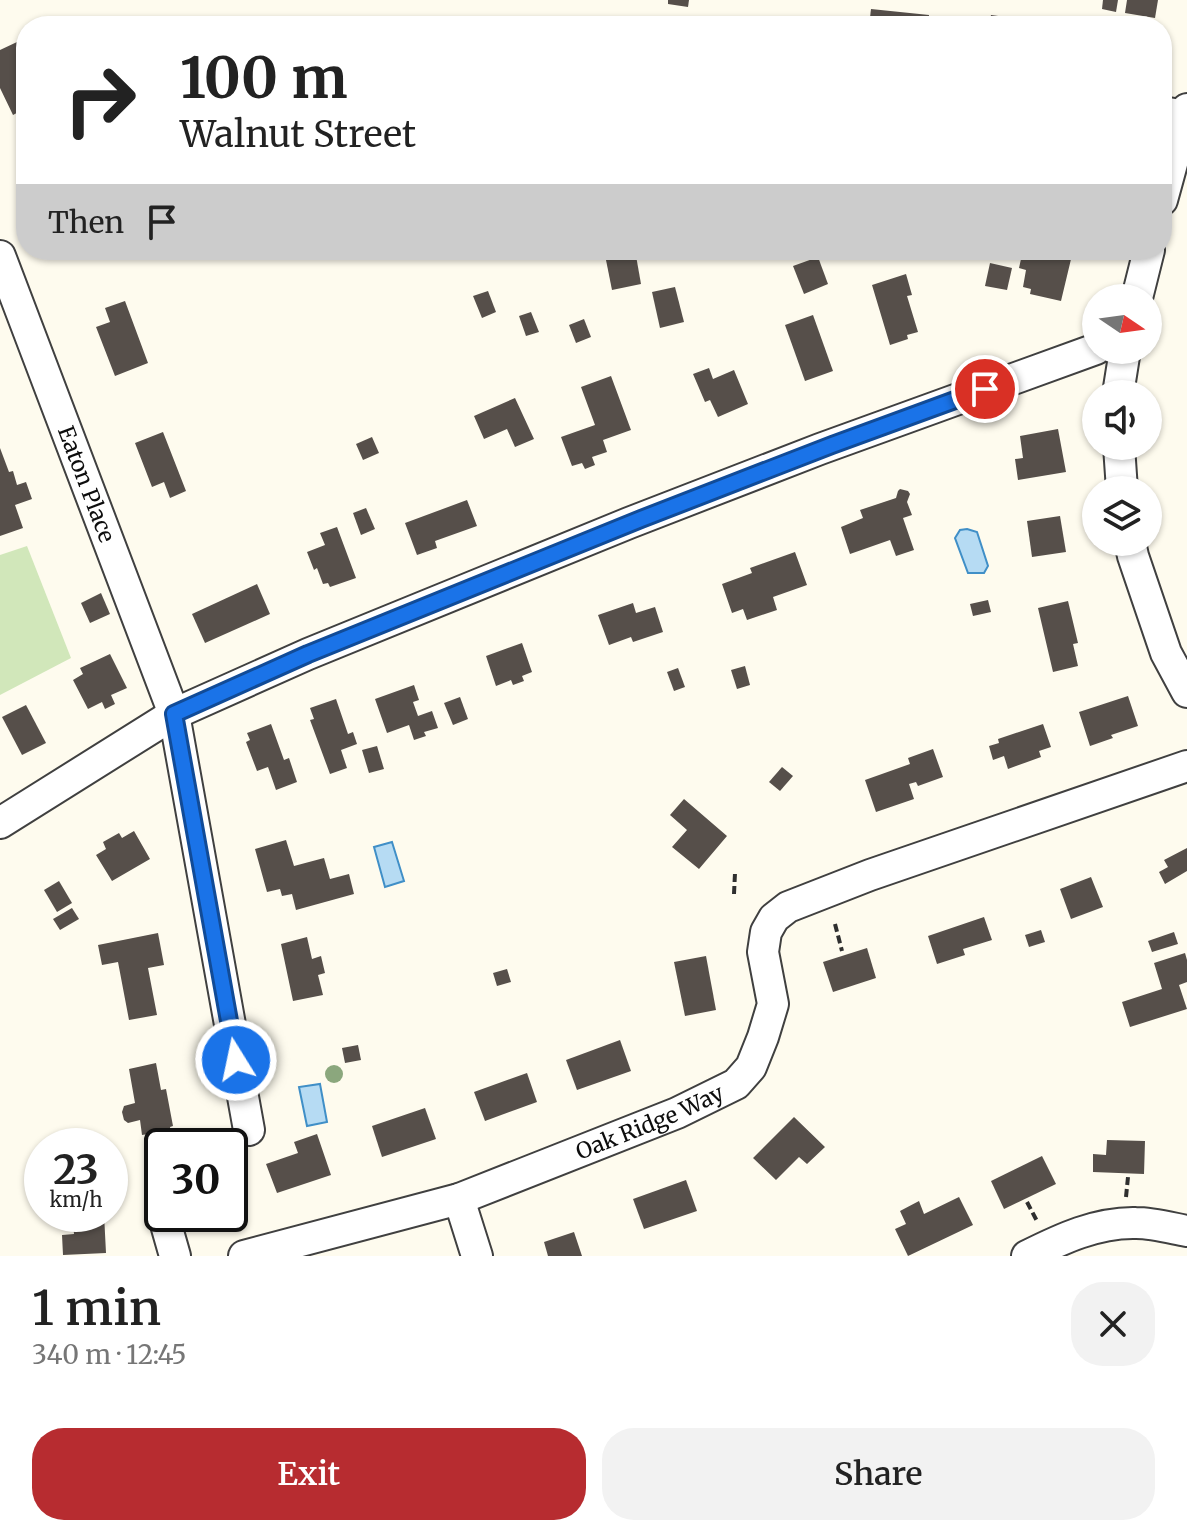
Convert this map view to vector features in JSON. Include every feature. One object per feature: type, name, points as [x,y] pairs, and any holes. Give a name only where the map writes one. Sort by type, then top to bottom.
[{"type":"street","points":[[1172,164],[1187,109]]},
{"type":"street","name":"Eaton Place","points":[[0,256],[174,714],[249,1130]]},
{"type":"street","points":[[1140,284],[1146,260]]},
{"type":"street","points":[[0,823],[174,714],[308,654],[641,519],[832,445],[1082,354]]},
{"type":"street","points":[[1133,556],[1166,653],[1187,692]]},
{"type":"street","name":"Oak Ridge Way","points":[[244,1256],[459,1199],[677,1113],[736,1084],[751,1067],[773,1004],[763,952],[766,932],[774,918],[788,907],[826,890],[1187,766]]},
{"type":"street","points":[[459,1199],[477,1256]]},
{"type":"street","points":[[1035,1244],[1100,1226],[1136,1223],[1187,1231]]},
{"type":"street","points":[[168,1232],[175,1256]]},
{"type":"path","points":[[734,894],[735,873]]},
{"type":"path","points":[[835,924],[842,951]]},
{"type":"path","points":[[1125,1207],[1128,1177]]},
{"type":"path","points":[[1027,1202],[1035,1244]]},
{"type":"green space","points":[[27,546],[71,658],[0,695],[0,555]]},
{"type":"water","points":[[960,530],[977,532],[988,566],[984,573],[968,573],[955,538]]},
{"type":"water","points":[[392,842],[404,881],[385,887],[374,847]]},
{"type":"water","points":[[320,1084],[327,1122],[307,1126],[299,1087]]},
{"type":"building","points":[[668,0],[689,0],[688,7],[668,4]]},
{"type":"building","points":[[1103,0],[1118,0],[1116,12],[1102,9]]},
{"type":"building","points":[[1127,0],[1158,0],[1155,16],[1125,13]]},
{"type":"building","points":[[871,9],[929,15],[929,16],[870,16]]},
{"type":"building","points":[[16,42],[16,113],[13,115],[0,88],[0,50]]},
{"type":"building","points":[[606,260],[637,260],[641,284],[612,290]]},
{"type":"building","points":[[819,260],[828,284],[804,294],[793,266]]},
{"type":"building","points":[[1021,260],[1071,260],[1061,301],[1030,294],[1031,289],[1023,287],[1026,270],[1019,268]]},
{"type":"building","points":[[990,263],[1012,268],[1007,290],[985,286]]},
{"type":"building","points":[[906,274],[912,295],[907,296],[918,332],[890,345],[872,285]]},
{"type":"building","points":[[675,287],[684,322],[660,328],[652,292]]},
{"type":"building","points":[[488,291],[496,312],[482,318],[473,296]]},
{"type":"building","points":[[125,301],[148,363],[115,376],[96,327],[110,322],[105,308]]},
{"type":"building","points":[[531,312],[539,332],[526,336],[519,316]]},
{"type":"building","points":[[813,315],[833,371],[805,381],[785,325]]},
{"type":"building","points":[[584,319],[591,337],[576,343],[569,325]]},
{"type":"building","points":[[709,368],[713,379],[734,370],[748,404],[718,417],[710,400],[705,402],[693,374]]},
{"type":"building","points":[[611,376],[631,430],[603,440],[607,452],[592,457],[595,465],[585,469],[582,463],[572,466],[561,437],[595,425],[581,387]]},
{"type":"building","points":[[515,398],[534,439],[515,447],[507,429],[484,439],[474,416]]},
{"type":"building","points":[[1058,429],[1066,472],[1018,480],[1015,459],[1023,458],[1020,436]]},
{"type":"building","points":[[163,432],[186,491],[170,498],[164,482],[152,487],[135,443]]},
{"type":"building","points":[[372,437],[379,453],[363,460],[356,444]]},
{"type":"building","points":[[0,448],[17,485],[26,482],[32,499],[15,505],[23,528],[0,536]]},
{"type":"building","points":[[900,489],[910,494],[907,502],[912,515],[903,518],[914,550],[896,556],[890,540],[850,554],[841,527],[863,518],[860,510],[896,498]]},
{"type":"building","points":[[467,500],[477,526],[435,541],[437,548],[417,555],[405,523]]},
{"type":"building","points":[[366,508],[375,529],[361,535],[353,513]]},
{"type":"building","points":[[1060,516],[1066,552],[1032,557],[1027,521]]},
{"type":"building","points":[[337,527],[356,578],[330,587],[328,583],[323,584],[307,552],[325,545],[320,533]]},
{"type":"building","points":[[795,552],[807,585],[773,597],[777,610],[747,620],[743,609],[732,613],[722,584],[752,573],[750,568]]},
{"type":"building","points":[[257,584],[270,614],[205,643],[192,614]]},
{"type":"building","points":[[101,593],[110,614],[90,623],[81,603]]},
{"type":"building","points":[[988,600],[991,612],[973,616],[970,604]]},
{"type":"building","points":[[1068,601],[1078,643],[1073,644],[1078,666],[1053,672],[1038,608]]},
{"type":"building","points":[[633,603],[636,613],[655,607],[663,632],[633,642],[631,637],[609,645],[598,615]]},
{"type":"building","points":[[522,643],[532,672],[522,676],[524,681],[513,685],[511,680],[496,686],[486,656]]},
{"type":"building","points":[[110,654],[127,688],[111,695],[115,704],[105,709],[102,702],[88,709],[73,680],[83,674],[80,668]]},
{"type":"building","points":[[745,666],[750,685],[737,689],[731,670]]},
{"type":"building","points":[[678,668],[685,687],[674,691],[667,672]]},
{"type":"building","points":[[414,685],[419,700],[413,702],[418,716],[432,711],[438,728],[424,732],[426,736],[414,740],[409,725],[387,733],[375,699]]},
{"type":"building","points":[[1128,696],[1138,726],[1090,746],[1079,712]]},
{"type":"building","points":[[460,697],[468,719],[453,725],[444,703]]},
{"type":"building","points":[[336,699],[348,734],[353,732],[357,744],[341,750],[347,768],[330,774],[310,720],[314,719],[310,708]]},
{"type":"building","points":[[26,705],[46,743],[22,755],[2,717]]},
{"type":"building","points":[[271,724],[284,760],[289,758],[297,782],[276,790],[268,767],[257,771],[246,742],[250,740],[247,733]]},
{"type":"building","points":[[1043,724],[1051,747],[1039,751],[1041,757],[1008,769],[1004,756],[993,760],[989,746],[999,743],[998,739]]},
{"type":"building","points":[[377,746],[384,769],[369,773],[362,750]]},
{"type":"building","points":[[933,749],[943,777],[918,786],[916,782],[909,784],[914,799],[876,812],[865,780],[910,764],[908,758]]},
{"type":"building","points":[[782,767],[793,776],[780,791],[769,782]]},
{"type":"building","points":[[684,799],[727,836],[699,869],[672,847],[687,830],[670,815]]},
{"type":"building","points":[[134,831],[150,859],[112,881],[96,855],[106,849],[103,842],[119,833],[122,838]]},
{"type":"building","points":[[286,840],[294,866],[324,858],[330,879],[349,874],[354,894],[296,910],[292,894],[282,896],[280,889],[267,892],[255,849]]},
{"type":"building","points":[[1187,848],[1187,871],[1165,884],[1159,872],[1168,867],[1164,860]]},
{"type":"building","points":[[1091,877],[1103,907],[1071,919],[1060,889]]},
{"type":"building","points":[[59,881],[72,903],[57,912],[44,890]]},
{"type":"building","points":[[72,908],[79,919],[60,930],[53,919]]},
{"type":"building","points":[[984,917],[992,940],[963,949],[965,955],[937,964],[928,936]]},
{"type":"building","points":[[1041,930],[1045,942],[1029,947],[1025,935]]},
{"type":"building","points":[[1174,932],[1178,944],[1152,952],[1148,941]]},
{"type":"building","points":[[158,933],[164,965],[148,968],[157,1015],[129,1020],[118,962],[102,965],[98,945]]},
{"type":"building","points":[[307,937],[312,959],[321,956],[325,973],[318,975],[323,995],[293,1001],[281,944]]},
{"type":"building","points":[[867,948],[876,978],[833,992],[823,962]]},
{"type":"building","points":[[1185,953],[1187,982],[1179,985],[1187,1009],[1130,1027],[1122,1002],[1162,989],[1154,963]]},
{"type":"building","points":[[706,956],[716,1010],[685,1016],[674,962]]},
{"type":"building","points":[[507,969],[511,982],[497,986],[493,973]]},
{"type":"building","points":[[620,1040],[631,1071],[577,1090],[566,1060]]},
{"type":"building","points":[[358,1045],[361,1060],[345,1063],[342,1048]]},
{"type":"building","points":[[156,1063],[161,1090],[166,1089],[173,1126],[144,1128],[142,1135],[140,1120],[128,1123],[124,1120],[124,1106],[135,1103],[129,1069]]},
{"type":"building","points":[[527,1073],[537,1102],[485,1121],[474,1092]]},
{"type":"building","points":[[425,1108],[436,1139],[382,1157],[372,1126]]},
{"type":"building","points":[[794,1117],[825,1147],[807,1164],[799,1157],[776,1180],[753,1158]]},
{"type":"building","points":[[317,1134],[331,1175],[277,1193],[266,1164],[298,1153],[294,1142]]},
{"type":"building","points":[[1107,1140],[1145,1141],[1144,1174],[1093,1172],[1093,1154],[1106,1155]]},
{"type":"building","points":[[1042,1156],[1056,1184],[1004,1209],[991,1181]]},
{"type":"building","points":[[686,1180],[697,1211],[644,1229],[633,1199]]},
{"type":"building","points":[[959,1197],[973,1225],[908,1256],[895,1229],[906,1224],[900,1211],[919,1201],[924,1214]]},
{"type":"building","points":[[105,1232],[106,1253],[63,1255],[62,1235]]},
{"type":"building","points":[[574,1232],[582,1256],[548,1256],[544,1242]]},
{"type":"route","points":[[236,1060],[174,714],[308,654],[641,519],[985,389]]}]
